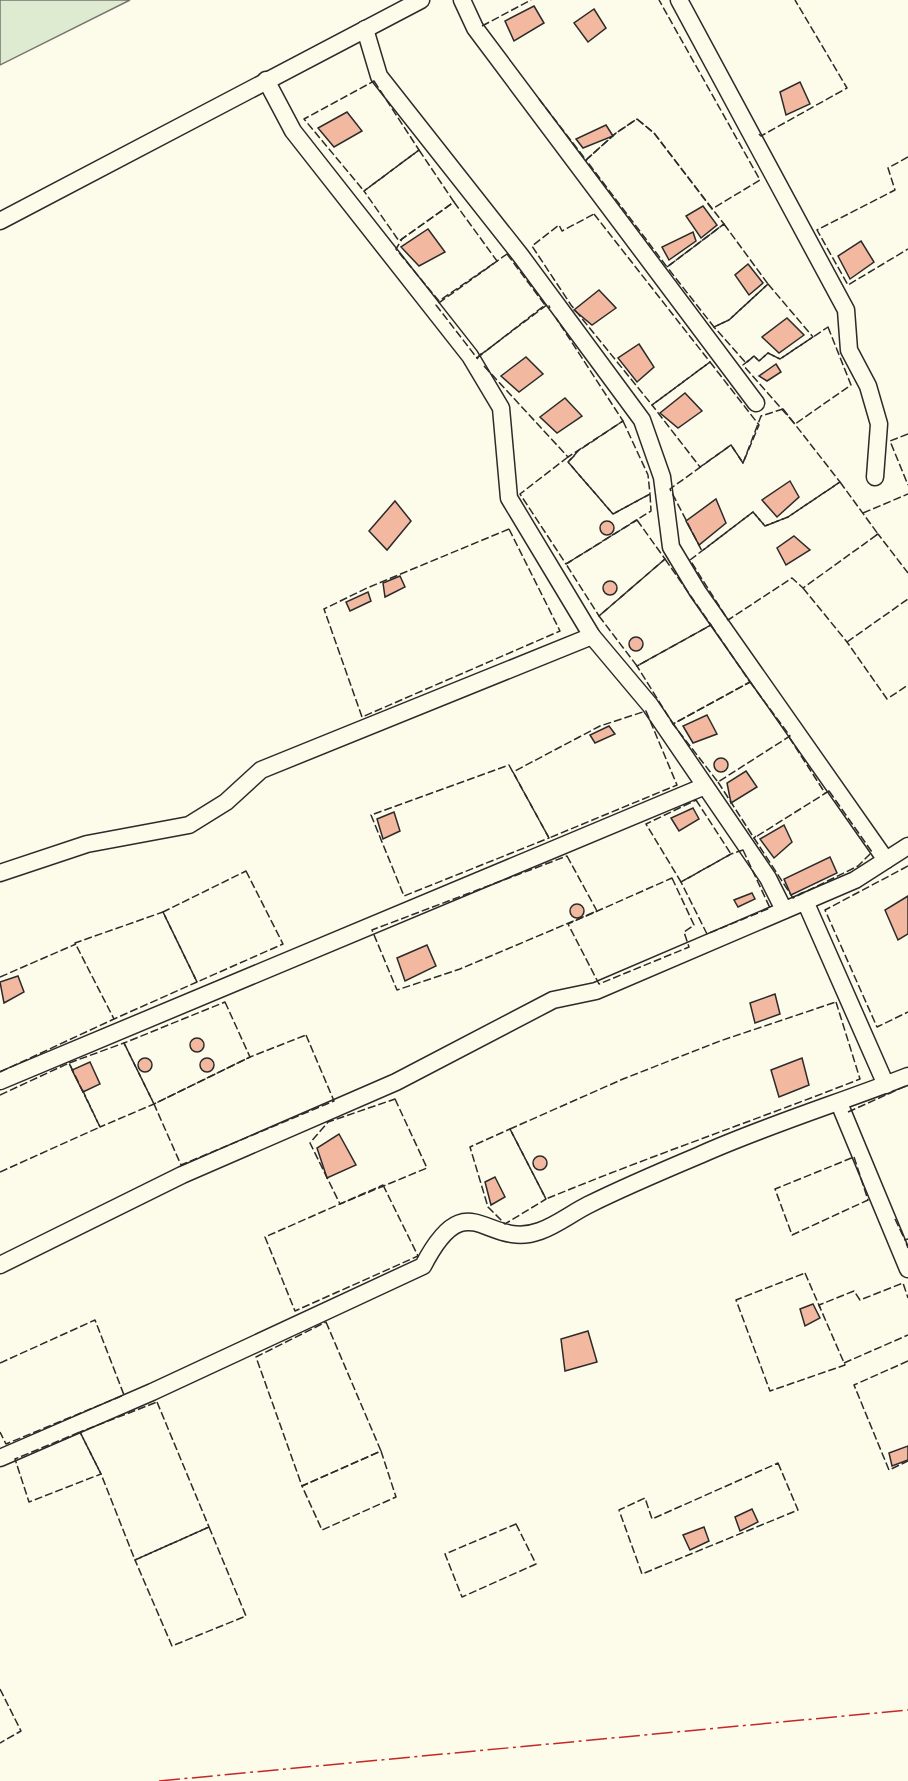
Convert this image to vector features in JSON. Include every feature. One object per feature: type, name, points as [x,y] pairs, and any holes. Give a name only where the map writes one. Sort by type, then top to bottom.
[{"type":"street","points":[[0,221],[422,0]]},
{"type":"street","points":[[462,0],[475,28],[756,403]]},
{"type":"street","points":[[679,0],[846,310],[849,350],[868,386],[879,424],[875,477]]},
{"type":"street","points":[[365,29],[379,76],[521,256],[642,420],[662,477],[671,547],[698,592],[886,860]]},
{"type":"street","points":[[266,80],[293,132],[470,356],[501,408],[509,498],[592,636],[650,705],[768,878],[784,910]]},
{"type":"street","points":[[0,873],[87,844],[189,825],[226,802],[261,770],[592,636]]},
{"type":"street","points":[[0,1081],[705,786]]},
{"type":"street","points":[[0,1265],[182,1175],[396,1082],[552,1000],[596,992],[855,880],[908,846]]},
{"type":"street","points":[[805,901],[886,1084]]},
{"type":"street","points":[[0,1458],[153,1392],[423,1266],[435,1242],[452,1226],[469,1221],[520,1234],[539,1232],[587,1205],[704,1153],[908,1076]]},
{"type":"street","points":[[839,1103],[908,1269]]},
{"type":"green space","points":[[0,0],[130,0],[0,65]]},
{"type":"building","points":[[534,6],[544,23],[514,41],[505,21]]},
{"type":"building","points":[[594,9],[606,28],[588,42],[574,23]]},
{"type":"building","points":[[800,82],[810,104],[786,115],[780,92]]},
{"type":"building","points":[[347,112],[362,131],[334,147],[318,128]]},
{"type":"building","points":[[606,125],[613,136],[583,148],[576,139]]},
{"type":"building","points":[[703,206],[717,225],[701,238],[686,216]]},
{"type":"building","points":[[428,229],[445,252],[419,266],[401,247]]},
{"type":"building","points":[[693,232],[696,241],[669,260],[662,247]]},
{"type":"building","points":[[861,241],[874,262],[850,279],[838,256]]},
{"type":"building","points":[[748,264],[763,283],[749,295],[735,275]]},
{"type":"building","points":[[599,290],[616,308],[592,325],[574,310]]},
{"type":"building","points":[[787,318],[804,335],[779,353],[762,337]]},
{"type":"building","points":[[639,344],[654,367],[637,382],[618,358]]},
{"type":"building","points":[[526,357],[543,374],[519,392],[501,376]]},
{"type":"building","points":[[776,364],[781,372],[767,381],[759,376]]},
{"type":"building","points":[[685,393],[702,411],[678,428],[660,413]]},
{"type":"building","points":[[565,398],[582,416],[557,433],[540,417]]},
{"type":"building","points":[[790,481],[799,497],[777,517],[762,500]]},
{"type":"building","points":[[716,499],[726,523],[699,545],[686,521]]},
{"type":"building","points":[[395,501],[411,521],[387,550],[369,531]]},
{"type":"building","points":[[607,521],[612,523],[614,528],[612,533],[607,535],[602,533],[600,528],[602,523]]},
{"type":"building","points":[[794,536],[810,550],[786,565],[777,548]]},
{"type":"building","points":[[400,576],[405,587],[385,597],[383,583]]},
{"type":"building","points":[[610,581],[615,583],[617,588],[615,593],[610,595],[605,593],[603,588],[605,583]]},
{"type":"building","points":[[368,592],[371,601],[350,611],[346,602]]},
{"type":"building","points":[[636,637],[641,639],[643,644],[641,649],[636,651],[631,649],[629,644],[631,639]]},
{"type":"building","points":[[707,715],[717,734],[693,743],[683,726]]},
{"type":"building","points":[[609,726],[615,734],[595,743],[590,735]]},
{"type":"building","points":[[721,758],[726,760],[728,765],[726,770],[721,772],[716,770],[714,765],[716,760]]},
{"type":"building","points":[[746,771],[757,787],[731,803],[727,783]]},
{"type":"building","points":[[693,808],[699,819],[679,831],[671,818]]},
{"type":"building","points":[[394,812],[400,831],[383,839],[377,819]]},
{"type":"building","points":[[784,825],[792,842],[774,858],[760,839]]},
{"type":"building","points":[[830,857],[837,873],[791,895],[784,879]]},
{"type":"building","points":[[752,893],[755,899],[738,907],[734,900]]},
{"type":"building","points":[[908,896],[908,934],[898,940],[885,910]]},
{"type":"building","points":[[577,904],[582,906],[584,911],[582,916],[577,918],[572,916],[570,911],[572,906]]},
{"type":"building","points":[[427,945],[436,966],[405,981],[397,958]]},
{"type":"building","points":[[18,976],[24,992],[4,1003],[0,982]]},
{"type":"building","points":[[775,994],[780,1014],[755,1023],[750,1003]]},
{"type":"building","points":[[197,1038],[202,1040],[204,1045],[202,1050],[197,1052],[192,1050],[190,1045],[192,1040]]},
{"type":"building","points":[[145,1058],[150,1060],[152,1065],[150,1070],[145,1072],[140,1070],[138,1065],[140,1060]]},
{"type":"building","points":[[207,1058],[212,1060],[214,1065],[212,1070],[207,1072],[202,1070],[200,1065],[202,1060]]},
{"type":"building","points":[[802,1058],[809,1085],[779,1097],[771,1070]]},
{"type":"building","points":[[90,1062],[100,1084],[83,1092],[72,1070]]},
{"type":"building","points":[[339,1134],[356,1165],[327,1178],[317,1148]]},
{"type":"building","points":[[540,1156],[545,1158],[547,1163],[545,1168],[540,1170],[535,1168],[533,1163],[535,1158]]},
{"type":"building","points":[[495,1177],[505,1197],[491,1205],[485,1182]]},
{"type":"building","points":[[813,1304],[820,1318],[805,1326],[800,1309]]},
{"type":"building","points":[[588,1331],[597,1362],[565,1371],[561,1339]]},
{"type":"building","points":[[908,1446],[908,1460],[892,1466],[889,1453]]},
{"type":"building","points":[[752,1509],[758,1522],[740,1531],[735,1517]]},
{"type":"building","points":[[704,1527],[709,1541],[690,1550],[683,1535]]},
{"type":"fence","points":[[482,26],[531,0]]},
{"type":"fence","points":[[539,99],[586,160],[616,133],[637,119],[654,133],[712,209],[760,180],[659,0]]},
{"type":"fence","points":[[759,134],[761,136],[847,88],[795,0]]},
{"type":"fence","points":[[374,81],[419,150],[364,191],[304,119],[374,81]]},
{"type":"fence","points":[[637,119],[654,133],[724,224],[667,267],[586,160],[616,133],[637,119]]},
{"type":"fence","points":[[419,150],[454,202],[399,241],[364,191],[419,150]]},
{"type":"fence","points":[[908,157],[888,168],[895,190],[817,230],[848,285],[908,249]]},
{"type":"fence","points":[[454,202],[497,261],[439,301],[396,249],[402,239],[454,202]]},
{"type":"fence","points":[[594,214],[710,362],[652,405],[571,305],[532,246],[559,225],[562,231],[594,214]]},
{"type":"fence","points":[[724,224],[768,284],[729,320],[714,327],[667,267],[724,224]]},
{"type":"fence","points":[[507,254],[545,305],[477,358],[436,305],[507,254]]},
{"type":"fence","points":[[768,284],[813,337],[780,359],[768,353],[759,361],[754,356],[746,363],[714,327],[729,320],[768,284]]},
{"type":"fence","points":[[479,356],[548,304],[550,308]]},
{"type":"fence","points":[[484,366],[568,457],[623,421],[556,318]]},
{"type":"fence","points":[[828,327],[851,385],[795,424],[743,365],[754,356],[759,361],[768,353],[780,359],[828,327]]},
{"type":"fence","points":[[478,359],[482,353]]},
{"type":"fence","points":[[710,362],[759,425],[743,463],[731,445],[700,467],[652,405],[710,362]]},
{"type":"fence","points":[[783,409],[840,482],[788,517],[765,526],[753,512],[702,551],[670,489],[731,445],[743,463],[761,416],[783,409]]},
{"type":"fence","points":[[623,421],[648,475],[650,494],[613,514],[568,462],[578,451],[623,421]]},
{"type":"fence","points":[[908,434],[890,441],[908,485]]},
{"type":"fence","points":[[568,457],[520,494],[566,564],[651,511],[650,494],[613,514],[568,462],[575,455]]},
{"type":"fence","points":[[840,482],[878,534],[803,588],[792,578],[728,620],[690,560],[753,512],[765,526],[788,517],[840,482]]},
{"type":"fence","points":[[863,513],[908,494]]},
{"type":"fence","points":[[637,520],[665,559],[599,616],[566,564],[637,520]]},
{"type":"fence","points":[[509,529],[560,631],[362,717],[324,609],[367,588],[509,529]]},
{"type":"fence","points":[[876,535],[878,534],[908,573]]},
{"type":"fence","points":[[665,559],[711,625],[637,666],[599,616],[665,559]]},
{"type":"fence","points":[[803,588],[847,642],[887,699],[908,685]]},
{"type":"fence","points":[[847,642],[908,599]]},
{"type":"fence","points":[[711,625],[750,682],[673,724],[637,666],[711,625]]},
{"type":"fence","points":[[750,682],[790,736],[718,782],[673,724],[750,682]]},
{"type":"fence","points":[[646,711],[677,785],[549,838],[513,772],[600,726],[646,711]]},
{"type":"fence","points":[[789,737],[825,793]]},
{"type":"fence","points":[[509,765],[549,838],[404,896],[371,815],[509,765]]},
{"type":"fence","points":[[718,782],[754,838],[756,836]]},
{"type":"fence","points":[[829,791],[872,852],[858,866],[793,898],[754,838],[829,791]]},
{"type":"fence","points":[[696,800],[731,854],[681,882],[646,824],[696,800]]},
{"type":"fence","points":[[743,850],[770,908],[707,934],[681,882],[731,854],[743,850]]},
{"type":"fence","points":[[567,856],[597,911],[460,969],[397,990],[372,930],[567,856]]},
{"type":"fence","points":[[908,866],[825,910],[877,1027],[908,1012]]},
{"type":"fence","points":[[246,871],[283,944],[197,982],[163,912],[246,871]]},
{"type":"fence","points":[[672,878],[694,925],[684,932],[689,947],[599,984],[568,924],[672,878]]},
{"type":"fence","points":[[163,912],[197,982],[114,1019],[75,943],[163,912]]},
{"type":"fence","points":[[0,977],[76,944]]},
{"type":"fence","points":[[225,1002],[250,1057],[154,1104],[124,1043],[225,1002]]},
{"type":"fence","points":[[836,1002],[860,1079],[546,1199],[510,1129],[623,1079],[720,1041],[836,1002]]},
{"type":"fence","points":[[0,1072],[114,1019]]},
{"type":"fence","points":[[306,1035],[334,1101],[181,1165],[154,1104],[250,1057],[306,1035]]},
{"type":"fence","points":[[124,1043],[154,1104],[100,1127],[69,1063],[124,1043]]},
{"type":"fence","points":[[0,1095],[69,1063],[74,1073]]},
{"type":"fence","points":[[848,1112],[908,1085]]},
{"type":"fence","points":[[0,1172],[100,1127],[82,1089]]},
{"type":"fence","points":[[395,1099],[427,1168],[340,1204],[310,1143],[328,1122],[395,1099]]},
{"type":"fence","points":[[510,1129],[546,1199],[505,1224],[488,1207],[470,1147],[510,1129]]},
{"type":"fence","points":[[854,1157],[868,1200],[792,1235],[775,1189],[854,1157]]},
{"type":"fence","points":[[383,1185],[418,1256],[295,1311],[265,1237],[383,1185]]},
{"type":"fence","points":[[895,1219],[905,1240],[908,1239],[905,1240],[908,1248]]},
{"type":"fence","points":[[805,1273],[845,1365],[770,1391],[736,1300],[805,1273]]},
{"type":"fence","points":[[820,1308],[819,1305],[854,1291],[860,1300],[903,1283],[908,1298]]},
{"type":"fence","points":[[0,1363],[95,1320],[124,1395],[6,1444],[0,1432]]},
{"type":"fence","points":[[326,1322],[381,1451],[302,1486],[256,1357],[326,1322]]},
{"type":"fence","points":[[844,1363],[908,1335]]},
{"type":"fence","points":[[908,1361],[854,1385],[889,1470],[908,1461]]},
{"type":"fence","points":[[157,1402],[209,1527],[135,1560],[101,1474],[80,1432],[157,1402]]},
{"type":"fence","points":[[80,1432],[101,1474],[29,1502],[15,1459],[80,1432]]},
{"type":"fence","points":[[381,1451],[396,1497],[322,1530],[302,1486],[381,1451]]},
{"type":"fence","points":[[778,1463],[798,1510],[642,1574],[619,1510],[645,1498],[652,1519],[778,1463]]},
{"type":"fence","points":[[516,1524],[536,1564],[462,1597],[445,1554],[516,1524]]},
{"type":"fence","points":[[209,1527],[246,1616],[172,1646],[135,1560],[209,1527]]},
{"type":"fence","points":[[0,1689],[21,1731],[0,1743]]},
{"type":"power","points":[[159,1781],[908,1710]]}]
